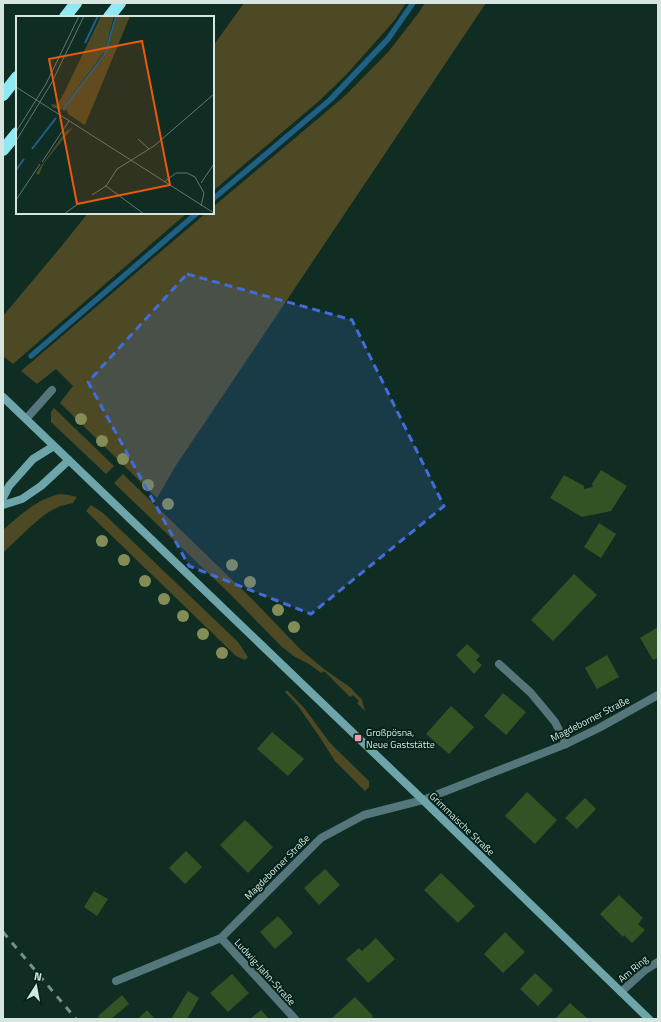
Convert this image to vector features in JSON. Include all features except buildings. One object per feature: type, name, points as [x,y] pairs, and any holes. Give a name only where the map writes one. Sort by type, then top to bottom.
[{"type":"highway","points":[[66,16],[76,3]]},
{"type":"highway","points":[[110,16],[120,3]]},
{"type":"highway","points":[[3,95],[16,78]]},
{"type":"highway","points":[[3,150],[16,134]]},
{"type":"main road","name":"Grimmaische Straße","points":[[3,397],[649,1019]]},
{"type":"main road","points":[[3,498],[9,486],[33,459],[54,446]]},
{"type":"main road","points":[[3,505],[22,499],[40,486],[69,460]]},
{"type":"street","points":[[26,419],[52,390]]},
{"type":"street","points":[[498,664],[531,693],[555,722],[566,744]]},
{"type":"street","name":"Magdeborner Straße","points":[[116,981],[221,938],[321,838],[364,815],[423,800],[566,744],[599,728],[658,695]]},
{"type":"street","name":"Ludwig-Jahn-Straße","points":[[221,938],[295,1019]]},
{"type":"street","name":"Am Ring","points":[[621,992],[645,970],[658,962]]},
{"type":"highlighted area","points":[[187,274],[352,320],[444,506],[311,614],[189,566],[88,382]]},
{"type":"shaded area","points":[[244,3],[406,3],[394,21],[346,75],[319,101],[214,190],[214,45]]},
{"type":"shaded area","points":[[425,3],[486,3],[175,467],[157,498],[60,403],[73,386],[56,369],[37,384],[21,371],[205,214],[214,214],[214,206],[346,95],[389,51]]},
{"type":"shaded area","points":[[87,214],[186,214],[13,364],[3,356],[3,316]]},
{"type":"shaded area","points":[[54,408],[114,466],[106,474],[51,422],[51,412]]},
{"type":"shaded area","points":[[123,474],[254,601],[301,650],[324,669],[351,688],[362,700],[365,711],[357,703],[359,701],[353,695],[350,697],[324,671],[321,673],[282,647],[230,594],[114,483]]},
{"type":"shaded area","points":[[60,494],[77,497],[73,503],[58,507],[44,516],[3,553],[3,530],[36,504]]},
{"type":"shaded area","points":[[91,505],[103,513],[238,642],[248,657],[245,660],[236,656],[86,511]]},
{"type":"shaded area","points":[[287,690],[305,709],[330,743],[369,781],[369,787],[365,791],[335,761],[298,706],[285,692]]},
{"type":"waterway","points":[[214,198],[330,100],[388,39],[413,3]]},
{"type":"waterway","points":[[31,356],[196,214]]},
{"type":"railway","points":[[3,932],[76,1019]]},
{"type":"place","name":"Großpösna, Neue Gaststätte","points":[[358,738]]}]
